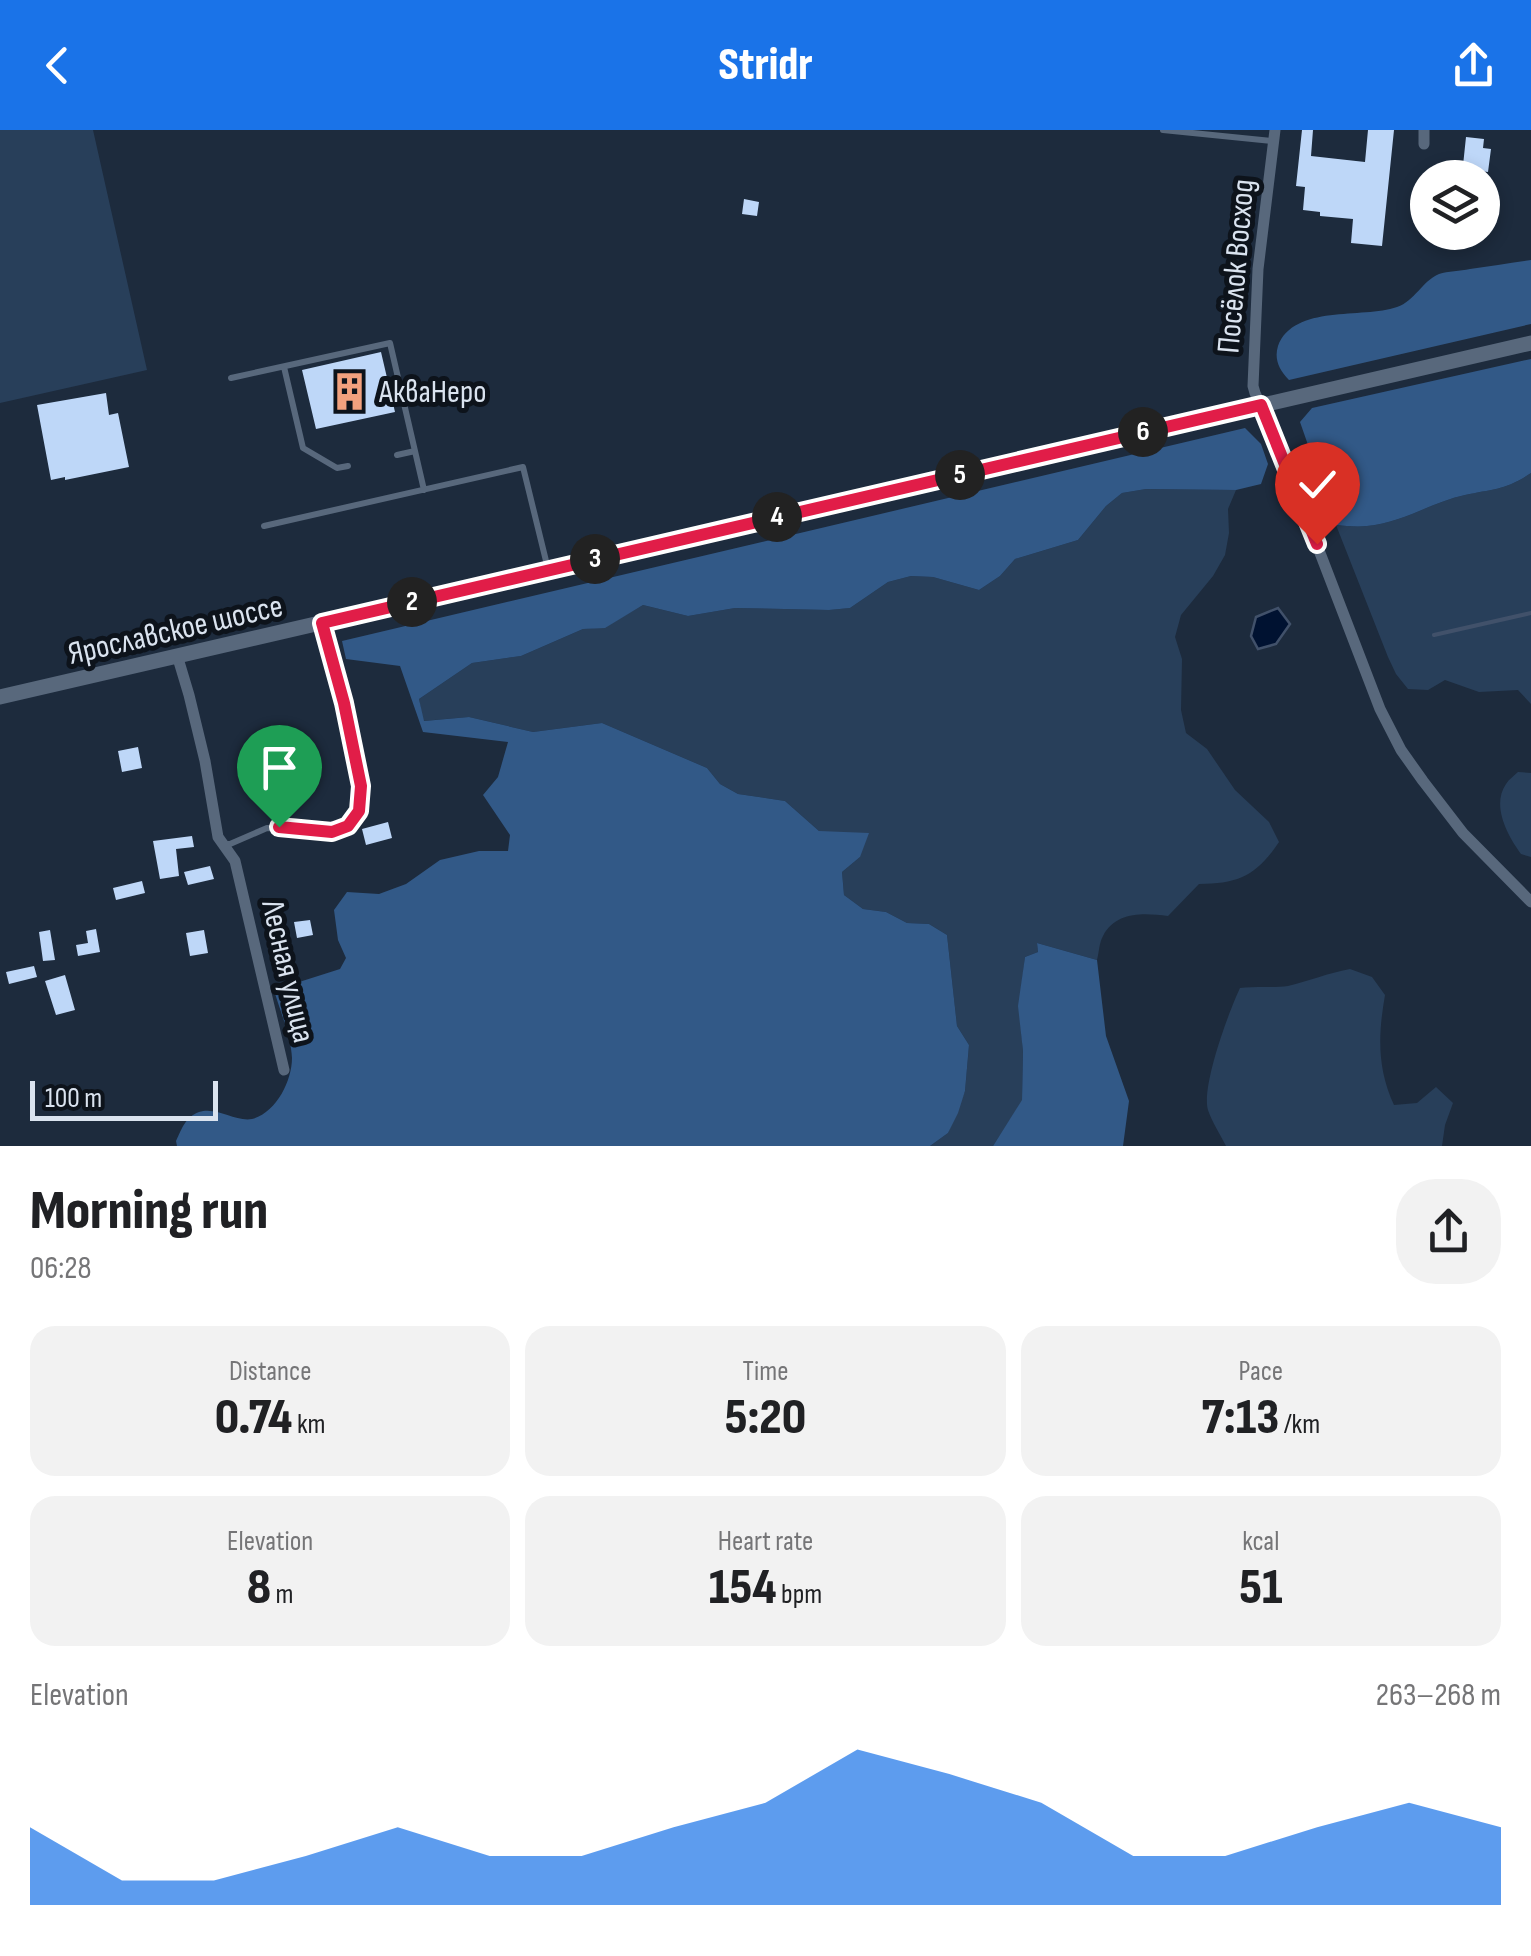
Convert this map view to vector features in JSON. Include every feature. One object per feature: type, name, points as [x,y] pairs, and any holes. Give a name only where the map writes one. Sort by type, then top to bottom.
[{"type":"main road","name":"Ярославское шоссе","points":[[0,698],[1531,342]]},
{"type":"street","points":[[1424,130],[1424,144]]},
{"type":"street","name":"Посёлок Восход","points":[[1274,136],[1258,269],[1254,386],[1380,709],[1401,750],[1463,832],[1531,902]]},
{"type":"street","name":"Лесная улица","points":[[177,656],[205,760],[218,837],[236,861],[284,1070]]},
{"type":"lane","points":[[1163,130],[1274,136]]},
{"type":"lane","points":[[231,378],[390,343],[424,490]]},
{"type":"lane","points":[[284,367],[303,448],[337,468],[348,466]]},
{"type":"lane","points":[[397,455],[415,451]]},
{"type":"lane","points":[[264,526],[523,467],[548,570]]},
{"type":"lane","points":[[223,844],[267,828],[332,832],[355,819],[359,811],[361,786],[322,623]]},
{"type":"shaded area","points":[[0,130],[93,130],[147,370],[0,403]]},
{"type":"shaded area","points":[[1531,260],[1531,324],[1289,380],[1278,364],[1278,346],[1298,324],[1330,315],[1397,307],[1443,273]]},
{"type":"shaded area","points":[[1531,359],[1531,473],[1507,486],[1453,498],[1392,521],[1336,525],[1300,422],[1312,408]]},
{"type":"shaded area","points":[[1245,428],[1261,444],[1268,464],[1261,484],[1236,490],[1146,489],[1122,493],[1078,540],[1015,559],[1000,576],[979,590],[933,577],[911,576],[888,582],[850,608],[735,608],[688,616],[643,605],[605,628],[583,629],[521,656],[472,663],[419,699],[424,721],[469,717],[533,732],[602,723],[707,768],[720,784],[738,794],[785,801],[819,831],[869,833],[860,857],[842,872],[844,895],[863,909],[886,912],[907,923],[929,924],[947,935],[957,1026],[969,1045],[965,1091],[958,1113],[948,1133],[930,1146],[177,1146],[182,1128],[194,1114],[212,1111],[252,1119],[261,1116],[281,1095],[292,1058],[274,990],[340,969],[346,958],[338,940],[334,910],[347,892],[379,894],[406,884],[440,860],[479,851],[508,851],[510,835],[483,795],[498,777],[508,742],[423,732],[400,666],[346,659],[342,641]]},
{"type":"shaded area","points":[[1531,473],[1531,704],[1518,690],[1479,692],[1445,680],[1428,690],[1408,689],[1388,657],[1336,525],[1392,521],[1453,498],[1507,486]]},
{"type":"shaded area","points":[[1146,489],[1236,490],[1228,509],[1225,555],[1181,615],[1175,637],[1182,659],[1181,710],[1186,733],[1207,749],[1235,790],[1269,822],[1279,842],[1255,870],[1225,882],[1199,884],[1168,916],[1140,914],[1115,922],[1102,939],[1097,960],[1037,943],[1038,952],[1025,957],[1019,1006],[1022,1101],[993,1146],[930,1146],[948,1133],[965,1091],[969,1045],[957,1026],[947,935],[929,924],[907,923],[886,912],[863,909],[844,895],[842,872],[860,857],[819,831],[785,801],[738,794],[720,784],[707,768],[602,723],[533,732],[469,717],[423,721],[419,699],[472,663],[521,656],[583,629],[605,627],[643,605],[688,616],[735,608],[850,608],[888,582],[911,576],[933,577],[979,590],[1000,576],[1015,559],[1078,540],[1122,493]]},
{"type":"shaded area","points":[[1278,608],[1290,624],[1276,644],[1258,649],[1251,636],[1256,617]]},
{"type":"shaded area","points":[[1518,772],[1531,773],[1531,857],[1521,854],[1516,847],[1501,811],[1502,793]]},
{"type":"shaded area","points":[[1037,943],[1097,960],[1106,1036],[1129,1101],[1123,1146],[993,1146],[1022,1100],[1023,1051],[1018,1006],[1025,957],[1038,952]]},
{"type":"shaded area","points":[[1350,969],[1372,977],[1385,995],[1380,1051],[1394,1105],[1417,1103],[1436,1087],[1453,1103],[1442,1146],[1226,1146],[1208,1110],[1208,1084],[1240,988],[1288,986]]},
{"type":"building","points":[[1302,130],[1313,130],[1311,156],[1365,162],[1368,130],[1394,130],[1382,246],[1351,243],[1353,219],[1303,210],[1305,187],[1296,186]]},
{"type":"building","points":[[1466,137],[1484,139],[1483,148],[1491,149],[1490,160],[1464,160]]},
{"type":"building","points":[[744,199],[759,202],[757,216],[742,214]]},
{"type":"building","name":"АкваНеро","points":[[381,352],[395,412],[316,429],[302,370]]},
{"type":"building","points":[[106,393],[109,415],[118,413],[129,467],[51,480],[37,405]]},
{"type":"building","points":[[138,747],[142,768],[122,772],[118,751]]},
{"type":"building","points":[[388,822],[392,838],[366,845],[362,829]]},
{"type":"building","points":[[192,836],[194,847],[176,849],[179,876],[160,879],[153,841]]},
{"type":"building","points":[[210,866],[214,879],[188,885],[184,872]]},
{"type":"building","points":[[142,881],[145,893],[116,900],[113,888]]},
{"type":"building","points":[[310,920],[313,935],[297,938],[294,922]]},
{"type":"building","points":[[96,929],[100,952],[78,956],[76,945],[88,943],[86,931]]},
{"type":"building","points":[[50,930],[55,960],[43,961],[39,932]]},
{"type":"building","points":[[204,930],[208,953],[190,956],[186,933]]},
{"type":"building","points":[[34,966],[37,977],[9,984],[6,972]]},
{"type":"building","points":[[65,975],[75,1010],[56,1015],[45,981]]},
{"type":"waterway","points":[[1434,635],[1531,613]]},
{"type":"place","name":"АкваНеро","points":[[349,391]]},
{"type":"route","points":[[279,827],[332,832],[348,826],[359,811],[361,786],[322,623],[1261,405],[1317,544]]}]
